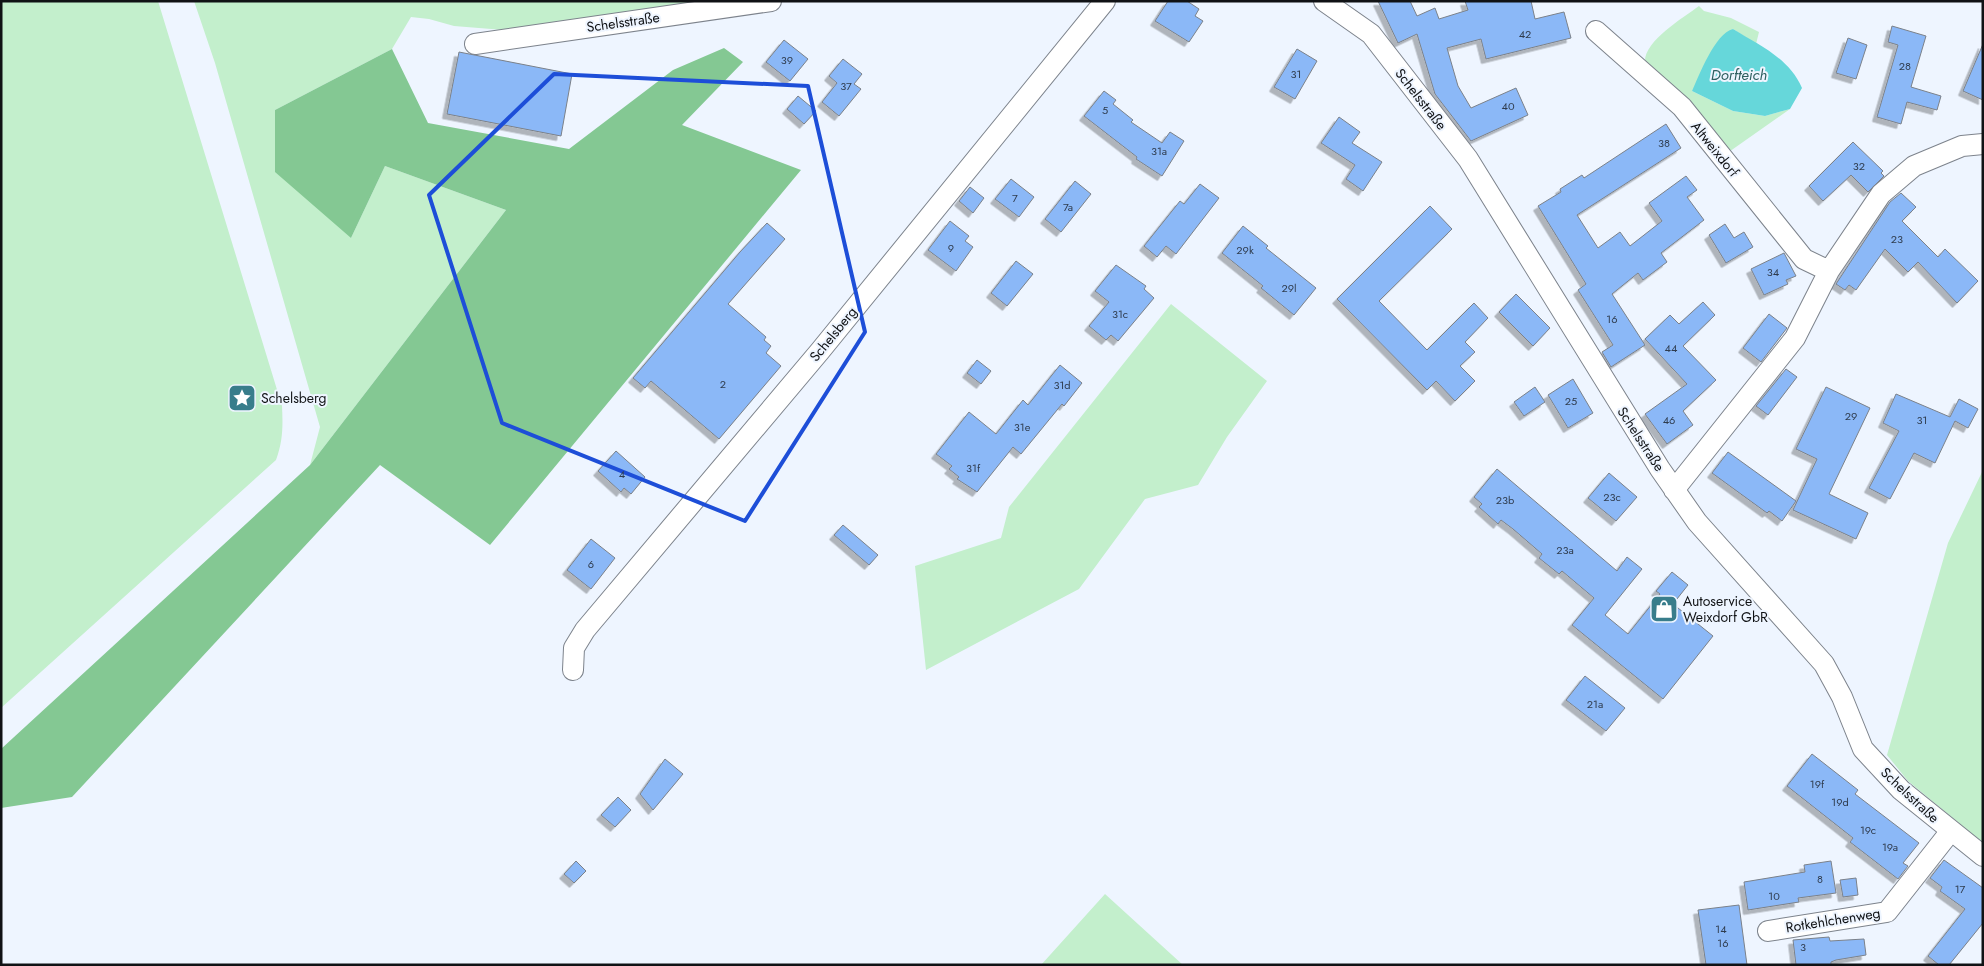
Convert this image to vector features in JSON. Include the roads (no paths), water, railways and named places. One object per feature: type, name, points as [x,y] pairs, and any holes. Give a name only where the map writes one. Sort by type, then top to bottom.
[{"type":"street","name":"Schelsstraße","points":[[475,44],[771,1]]},
{"type":"street","name":"Schelsberg","points":[[573,670],[574,648],[585,630],[820,351],[1105,1]]},
{"type":"street","name":"Schelsstraße","points":[[1324,1],[1371,34],[1468,159],[1582,346],[1674,490],[1697,522],[1824,664],[1842,696],[1863,749],[1901,790],[1950,832],[1983,856]]},
{"type":"street","name":"Altweixdorf","points":[[1596,31],[1682,107],[1804,259],[1829,271]]},
{"type":"street","points":[[1674,490],[1795,338],[1829,271],[1881,194],[1914,166],[1962,146],[1983,144]]},
{"type":"street","name":"Rotkehlchenweg","points":[[1768,931],[1887,912],[1950,832]]},
{"type":"water","name":"Dorfteich","points":[[1733,29],[1772,53],[1789,68],[1802,88],[1790,109],[1765,116],[1733,111],[1692,91],[1714,46],[1726,32]]},
{"type":"place","name":"Schelsberg","points":[[242,398]]},
{"type":"place","name":"Autoservice Weixdorf GbR","points":[[1664,609]]}]
